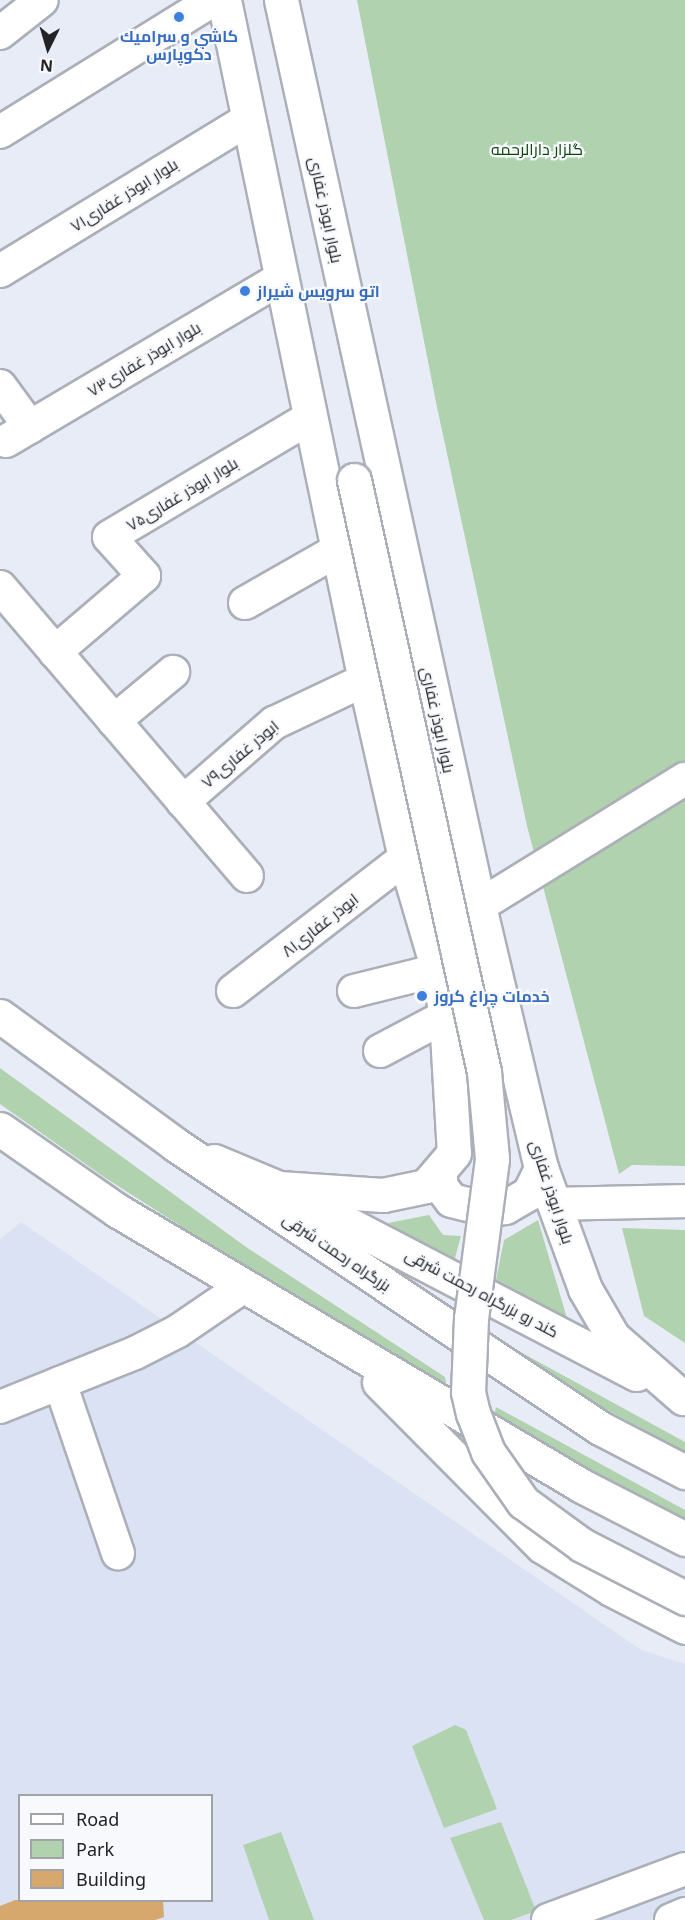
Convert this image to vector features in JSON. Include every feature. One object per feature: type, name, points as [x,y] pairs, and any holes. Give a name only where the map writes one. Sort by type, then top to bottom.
[{"type":"main road","points":[[176,1145],[279,1188],[383,1195],[426,1186],[454,1153],[446,1016],[438,970],[405,858],[365,680],[310,425],[224,0]]},
{"type":"main road","name":"بلوار ابوذر غفاری","points":[[281,0],[479,906],[541,1168],[585,1289],[613,1337],[684,1399]]},
{"type":"main road","points":[[310,425],[354,480],[484,1072],[492,1159],[471,1318],[468,1392],[473,1413],[488,1452],[523,1502],[582,1545],[685,1598]]},
{"type":"main road","name":"بزرگراه رحمت شرقی","points":[[0,1016],[176,1145],[600,1428],[685,1472]]},
{"type":"main road","points":[[0,1129],[118,1211],[582,1486],[685,1539]]},
{"type":"main road","points":[[439,1171],[441,1187],[452,1200],[486,1209],[506,1207],[529,1193],[541,1168]]},
{"type":"main road","name":"کند رو بزرگراه رحمت شرقی","points":[[279,1188],[684,1399]]},
{"type":"main road","points":[[332,1338],[418,1418],[542,1546],[611,1589],[685,1627]]},
{"type":"street","points":[[0,33],[42,0]]},
{"type":"street","points":[[0,132],[213,0]]},
{"type":"street","name":"بلوار ابوذر غفاری۷۱","points":[[0,271],[249,119]]},
{"type":"street","name":"بلوار ابوذر غفاری۷۳","points":[[0,386],[18,434],[282,278]]},
{"type":"street","name":"بلوار ابوذر غفاری۷۵","points":[[56,652],[144,576],[109,537],[310,425]]},
{"type":"street","points":[[245,603],[338,550]]},
{"type":"street","points":[[0,587],[247,876]]},
{"type":"street","points":[[114,721],[173,672]]},
{"type":"street","name":"۷۹ابوذر غفاری","points":[[183,802],[274,723],[365,680]]},
{"type":"street","points":[[479,906],[685,779]]},
{"type":"street","name":"۸۱ابوذر غفاری","points":[[233,991],[405,858]]},
{"type":"street","points":[[354,991],[438,970]]},
{"type":"street","points":[[380,1052],[446,1016]]},
{"type":"street","points":[[554,1204],[685,1201]]},
{"type":"street","points":[[0,1407],[178,1331],[244,1286]]},
{"type":"street","points":[[60,1383],[118,1553]]},
{"type":"street","points":[[548,1920],[685,1869]]},
{"type":"street","points":[[671,1920],[685,1914]]},
{"type":"shaded area","points":[[21,1222],[641,1650],[685,1664],[685,1920],[0,1920],[0,1239]]},
{"type":"green space","name":"گلزار دارالرحمه","points":[[357,0],[685,0],[685,1166],[632,1165],[619,1174],[527,826],[437,407]]},
{"type":"green space","points":[[0,1068],[246,1247],[445,1377],[448,1397],[104,1177],[0,1104]]},
{"type":"green space","points":[[429,1215],[443,1235],[461,1236],[453,1265],[388,1223]]},
{"type":"green space","points":[[538,1220],[569,1325],[495,1285],[504,1240]]},
{"type":"green space","points":[[622,1228],[685,1230],[685,1343],[644,1316]]},
{"type":"green space","points":[[493,1337],[685,1442],[685,1452],[548,1378]]},
{"type":"green space","points":[[496,1407],[685,1510],[685,1528],[493,1420]]},
{"type":"green space","points":[[455,1725],[466,1730],[497,1809],[444,1828],[412,1746]]},
{"type":"green space","points":[[501,1822],[536,1911],[511,1920],[484,1920],[450,1838]]},
{"type":"green space","points":[[281,1832],[314,1920],[269,1920],[243,1845]]},
{"type":"building","points":[[15,1900],[18,1902],[163,1902],[164,1917],[155,1920],[0,1920],[0,1906]]},
{"type":"place","name":"كاشي و سراميك دكوپارس","points":[[179,17]]},
{"type":"place","name":"اتو سرویس شیراز","points":[[245,291]]},
{"type":"place","name":"خدمات چراغ کروز","points":[[422,996]]}]
